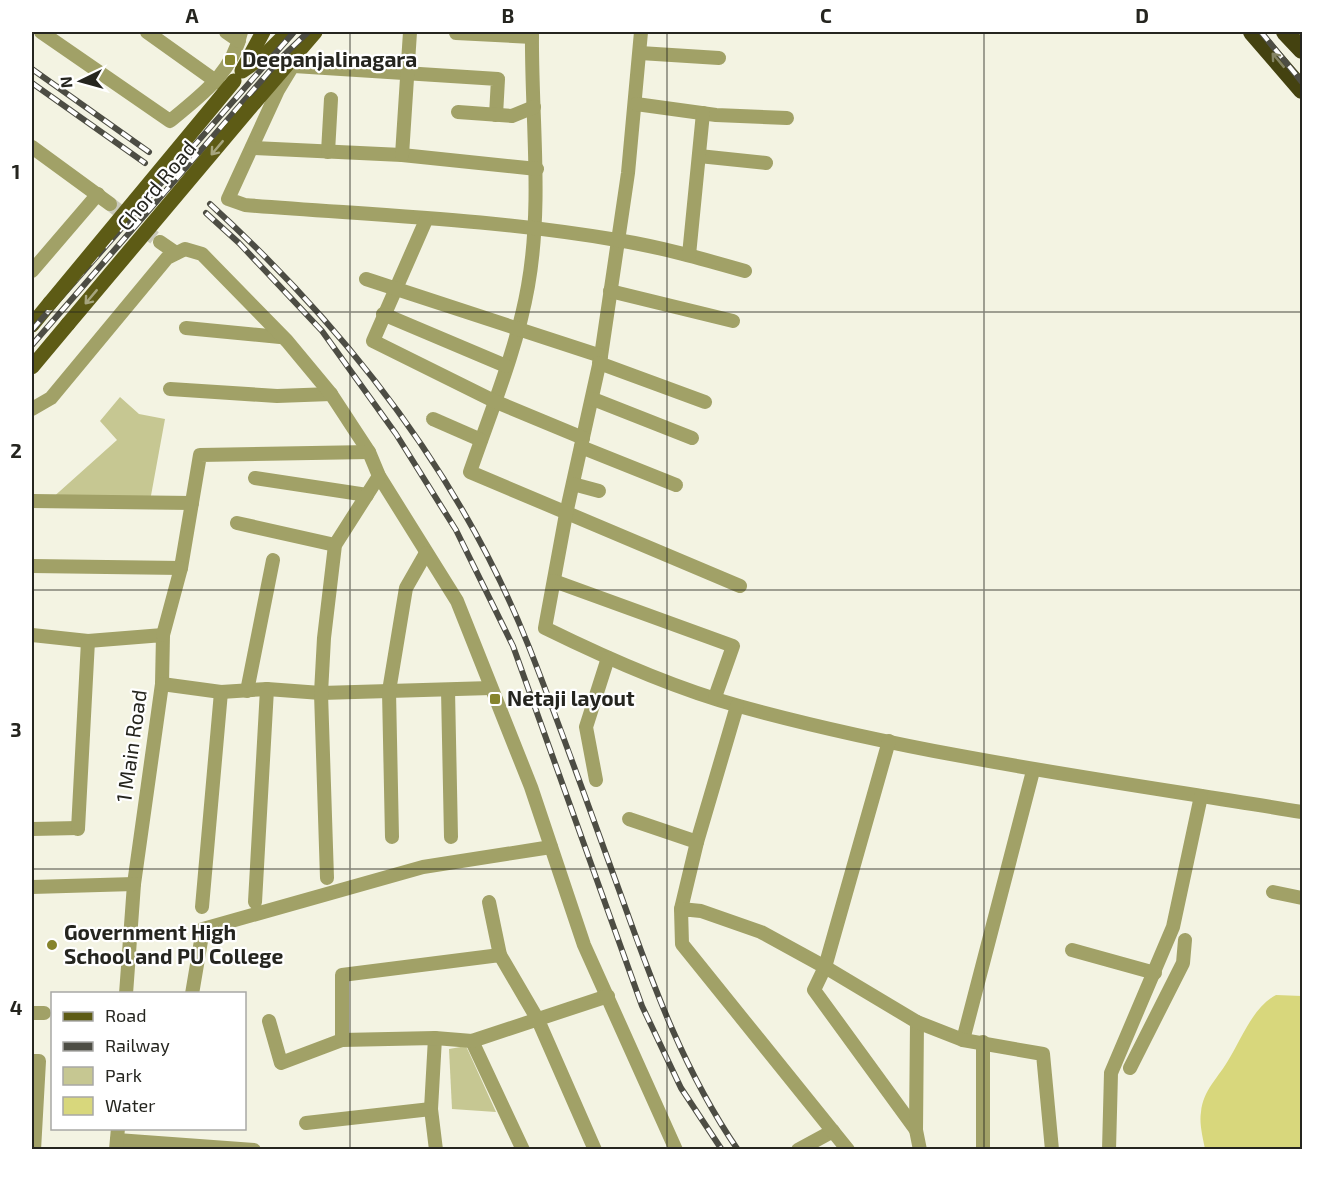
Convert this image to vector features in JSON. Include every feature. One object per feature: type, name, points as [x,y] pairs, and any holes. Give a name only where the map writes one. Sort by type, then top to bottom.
[{"type":"highway","points":[[1252,32],[1302,90]]},
{"type":"main road","points":[[242,70],[263,32]]},
{"type":"main road","points":[[242,70],[265,55],[288,32]]},
{"type":"main road","name":"Chord Road","points":[[32,367],[315,32]]},
{"type":"main road","name":"Chord Road","points":[[32,325],[242,70]]},
{"type":"street","points":[[41,32],[171,121],[217,82],[240,36],[226,32]]},
{"type":"street","points":[[147,32],[217,82]]},
{"type":"street","points":[[402,155],[410,32]]},
{"type":"street","points":[[641,32],[636,104],[600,360],[566,514],[545,628],[608,658],[738,706],[1033,771],[1302,812]]},
{"type":"street","points":[[456,33],[532,34],[537,169],[528,285],[519,327],[470,472],[740,586]]},
{"type":"street","points":[[302,46],[294,66],[278,90],[228,199],[245,205],[533,229],[617,240],[689,255],[745,271]]},
{"type":"street","points":[[640,53],[719,58]]},
{"type":"street","points":[[294,66],[498,79],[495,115]]},
{"type":"street","points":[[327,152],[331,99]]},
{"type":"street","points":[[636,104],[702,113],[787,118]]},
{"type":"street","points":[[458,112],[512,116],[534,107]]},
{"type":"street","points":[[689,255],[702,113]]},
{"type":"street","points":[[32,147],[110,204]]},
{"type":"street","points":[[252,148],[402,155],[537,169]]},
{"type":"street","points":[[699,156],[766,163]]},
{"type":"street","points":[[32,272],[98,194]]},
{"type":"street","points":[[426,220],[394,288],[373,341],[494,401],[676,485]]},
{"type":"street","points":[[160,242],[176,253]]},
{"type":"street","points":[[32,409],[51,398],[167,258],[185,249],[202,254],[330,394],[369,452],[379,476],[457,601],[531,787],[584,945],[674,1148]]},
{"type":"street","points":[[366,279],[519,327],[705,402]]},
{"type":"street","points":[[610,291],[733,321]]},
{"type":"street","points":[[383,314],[506,366]]},
{"type":"street","points":[[186,328],[280,337]]},
{"type":"street","points":[[170,389],[277,396],[330,394]]},
{"type":"street","points":[[593,399],[692,438]]},
{"type":"street","points":[[433,419],[481,440]]},
{"type":"street","name":"1 Main Road","points":[[126,992],[134,884],[162,684],[163,635],[181,568],[200,455],[369,452]]},
{"type":"street","points":[[327,878],[321,693],[324,638],[335,545],[379,476]]},
{"type":"street","points":[[255,478],[367,495]]},
{"type":"street","points":[[573,484],[599,491]]},
{"type":"street","points":[[32,501],[192,503]]},
{"type":"street","points":[[237,523],[335,545]]},
{"type":"street","points":[[392,837],[389,691],[406,588],[426,553]]},
{"type":"street","points":[[247,691],[273,560]]},
{"type":"street","points":[[32,566],[181,568]]},
{"type":"street","points":[[554,581],[733,646],[715,697]]},
{"type":"street","points":[[32,635],[88,641],[163,635]]},
{"type":"street","points":[[32,829],[78,829],[88,641]]},
{"type":"street","points":[[596,780],[586,727],[608,658]]},
{"type":"street","points":[[162,684],[221,692],[267,689],[321,693],[491,688]]},
{"type":"street","points":[[255,902],[267,689]]},
{"type":"street","points":[[448,690],[451,837]]},
{"type":"street","points":[[202,907],[221,692]]},
{"type":"street","points":[[738,706],[681,909],[682,944],[848,1149]]},
{"type":"street","points":[[889,741],[825,967],[814,990],[916,1130]]},
{"type":"street","points":[[963,1040],[1033,771]]},
{"type":"street","points":[[1109,1149],[1111,1073],[1173,927],[1201,796]]},
{"type":"street","points":[[629,819],[698,842]]},
{"type":"street","points":[[192,992],[203,928],[423,867],[551,847]]},
{"type":"street","points":[[32,887],[134,884]]},
{"type":"street","points":[[1273,892],[1302,898]]},
{"type":"street","points":[[489,902],[500,955],[538,1020],[595,1149]]},
{"type":"street","points":[[681,909],[701,911],[761,932],[917,1022],[963,1040],[1043,1054],[1052,1149]]},
{"type":"street","points":[[1130,1068],[1183,963],[1185,940]]},
{"type":"street","points":[[1072,950],[1155,973]]},
{"type":"street","points":[[342,1040],[342,975],[500,955]]},
{"type":"street","points":[[269,1021],[281,1063],[342,1040],[435,1038],[472,1041],[608,996]]},
{"type":"street","points":[[917,1022],[916,1130],[920,1149]]},
{"type":"street","points":[[435,1038],[431,1109],[436,1149]]},
{"type":"street","points":[[472,1041],[523,1149]]},
{"type":"street","points":[[983,1042],[983,1149]]},
{"type":"street","points":[[34,1149],[35,1061]]},
{"type":"street","points":[[306,1123],[431,1109]]},
{"type":"street","points":[[798,1149],[832,1131]]},
{"type":"street","points":[[117,1139],[254,1149]]},
{"type":"green space","points":[[120,397],[139,414],[165,419],[150,501],[50,500],[117,440],[100,421]]},
{"type":"green space","points":[[466,1046],[496,1112],[452,1109],[449,1049]]},
{"type":"water","points":[[1276,995],[1302,996],[1302,1149],[1205,1149],[1200,1121],[1205,1097],[1254,1015]]},
{"type":"tunnel","points":[[110,204],[160,242]]},
{"type":"railway","points":[[32,330],[294,32]]},
{"type":"railway","points":[[32,345],[281,58],[308,32]]},
{"type":"railway","points":[[1261,32],[1302,82]]},
{"type":"railway","points":[[32,69],[149,152]]},
{"type":"railway","points":[[32,83],[145,163]]},
{"type":"railway","points":[[210,204],[308,301],[353,353],[434,464],[470,523],[529,647],[672,1029],[702,1091],[738,1150]]},
{"type":"railway","points":[[206,213],[239,243],[322,331],[396,434],[456,530],[513,646],[642,1006],[681,1088],[722,1150]]},
{"type":"place","name":"Deepanjalinagara","points":[[230,60]]},
{"type":"place","name":"Netaji layout","points":[[495,699]]},
{"type":"place","name":"Government High School and PU College","points":[[52,945]]}]
